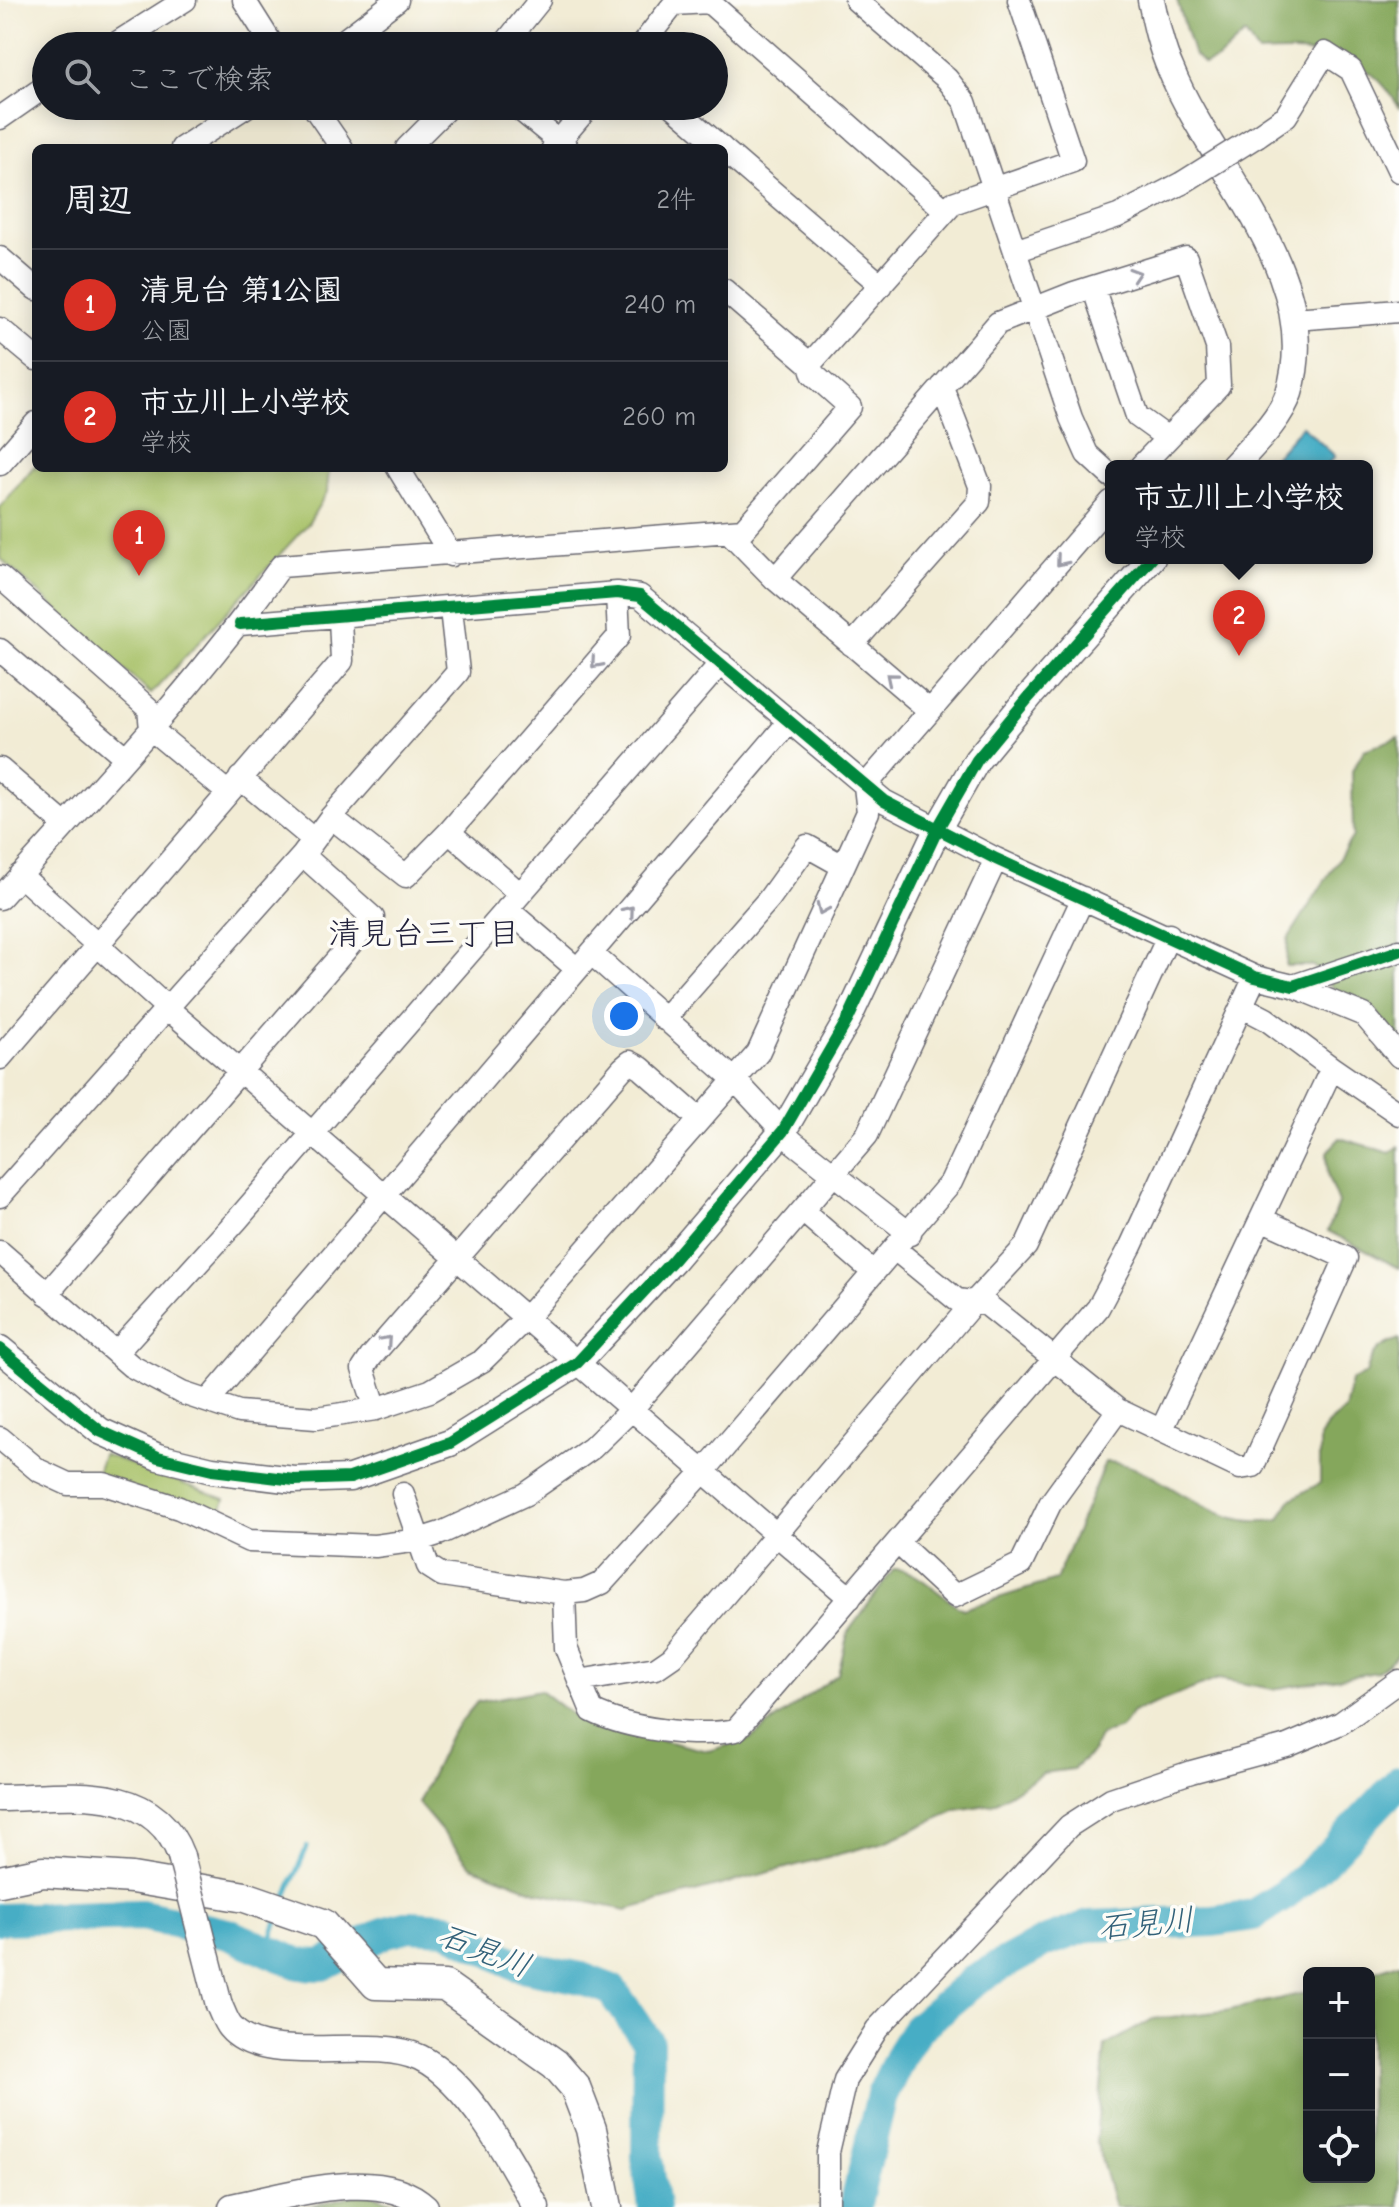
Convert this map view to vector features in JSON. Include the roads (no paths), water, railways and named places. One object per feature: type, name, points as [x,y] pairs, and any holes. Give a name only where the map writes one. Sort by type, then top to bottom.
[{"type":"main road","points":[[0,1881],[43,1872],[132,1878],[245,1897],[323,1924],[376,1984],[445,1986],[555,2064],[575,2087],[591,2129],[607,2207]]},
{"type":"street","points":[[134,32],[185,0]]},
{"type":"street","points":[[244,0],[264,32]]},
{"type":"street","points":[[355,32],[397,0]]},
{"type":"street","points":[[514,32],[540,0]]},
{"type":"street","points":[[856,0],[947,79],[965,102],[991,188],[1087,454],[1105,470]]},
{"type":"street","points":[[810,364],[953,203],[1073,161],[1019,0]]},
{"type":"street","points":[[1151,0],[1171,72],[1267,241],[1287,285],[1294,319],[1295,342],[1289,393],[1282,410],[1239,460]]},
{"type":"street","points":[[652,32],[674,4],[709,2],[945,210]]},
{"type":"street","points":[[1015,251],[1118,216],[1182,183],[1257,136],[1286,116],[1325,53],[1351,70],[1399,171]]},
{"type":"street","points":[[0,118],[32,96]]},
{"type":"street","points":[[188,144],[225,120]]},
{"type":"street","points":[[323,120],[339,144]]},
{"type":"street","points":[[411,144],[435,120]]},
{"type":"street","points":[[531,120],[558,144]]},
{"type":"street","points":[[561,144],[579,120]]},
{"type":"street","points":[[689,120],[717,144]]},
{"type":"street","points":[[728,153],[881,285]]},
{"type":"street","points":[[0,258],[32,277]]},
{"type":"street","points":[[775,579],[998,323],[1093,287],[1186,258],[1217,347],[1219,385],[1146,460]]},
{"type":"street","points":[[1093,287],[1137,416],[1166,437]]},
{"type":"street","points":[[0,898],[240,624],[281,566],[731,534],[743,530],[850,407],[813,374],[810,364],[728,293]]},
{"type":"street","points":[[1294,319],[1399,311]]},
{"type":"street","points":[[0,329],[32,356]]},
{"type":"street","points":[[852,645],[979,502],[980,486],[942,387]]},
{"type":"street","points":[[0,464],[32,428]]},
{"type":"street","points":[[400,472],[451,555]]},
{"type":"street","points":[[0,1252],[131,1366],[182,1393],[239,1412],[316,1418],[376,1409],[430,1391],[482,1361],[527,1317],[758,1053],[841,865],[868,812],[865,786],[1105,509]]},
{"type":"street","points":[[731,534],[775,579],[930,711]]},
{"type":"street","points":[[0,1349],[100,1431],[158,1457],[212,1470],[294,1480],[350,1478],[450,1443],[577,1363],[673,1260],[783,1131],[848,1019],[938,828],[977,760],[1147,564]]},
{"type":"street","points":[[0,577],[149,709],[151,729]]},
{"type":"street","points":[[240,624],[617,593],[640,596],[884,801],[996,859],[1169,935],[1255,977],[1293,986],[1364,1015],[1399,1056]]},
{"type":"street","points":[[331,817],[406,876],[449,832],[619,636],[617,593]]},
{"type":"street","points":[[0,1196],[308,848],[331,817],[458,672],[451,609]]},
{"type":"street","points":[[0,1058],[342,661],[340,618]]},
{"type":"street","points":[[0,650],[125,757]]},
{"type":"street","points":[[116,1353],[313,1132],[721,663]]},
{"type":"street","points":[[208,1401],[789,722]]},
{"type":"street","points":[[47,1294],[373,918],[308,848],[234,785],[151,729]]},
{"type":"street","points":[[2,775],[64,824]]},
{"type":"street","points":[[449,832],[513,901],[585,962],[664,1019],[736,1081],[783,1131],[834,1174],[903,1242],[957,1300],[986,1304],[1118,1410],[1240,1468],[1253,1466],[1346,1258],[1261,1219]]},
{"type":"street","points":[[664,1019],[769,899],[807,846],[841,865]]},
{"type":"street","points":[[3,1445],[38,1470],[68,1484],[104,1484],[179,1508],[249,1541],[347,1547],[419,1540],[526,1494],[592,1448],[632,1409],[867,1135],[996,859]]},
{"type":"street","points":[[20,875],[166,1007],[386,1193],[577,1363],[850,1598]]},
{"type":"street","points":[[403,1494],[428,1566],[442,1575],[564,1593],[584,1591],[602,1583],[704,1471],[873,1272],[903,1242],[951,1182],[1083,898]]},
{"type":"street","points":[[579,1681],[656,1668],[672,1657],[973,1303],[1026,1246],[1169,935]]},
{"type":"street","points":[[1293,986],[1399,951]]},
{"type":"street","points":[[564,1593],[566,1648],[592,1711],[616,1723],[709,1732],[736,1730],[1098,1308],[1125,1258],[1255,977]]},
{"type":"street","points":[[1243,1007],[1266,1019],[1399,1114]]},
{"type":"street","points":[[376,1409],[363,1369],[630,1062],[699,1119]]},
{"type":"street","points":[[1162,1429],[1332,1068]]},
{"type":"street","points":[[804,1212],[873,1272]]},
{"type":"street","points":[[898,1543],[955,1596],[1021,1564],[1050,1504],[1118,1410]]},
{"type":"street","points":[[828,2207],[828,2152],[845,2080],[861,2054],[877,2029],[920,1980],[1069,1826],[1111,1799],[1191,1772],[1287,1746],[1341,1723],[1399,1681]]},
{"type":"street","points":[[0,1798],[94,1797],[131,1802],[162,1822],[174,1838],[181,1856],[219,2005],[230,2027],[251,2042],[273,2047],[386,2049],[421,2059],[459,2088],[536,2207]]},
{"type":"street","points":[[232,2207],[353,2185],[391,2186],[425,2207]]},
{"type":"water","points":[[1302,426],[1335,456],[1331,460],[1271,460]]},
{"type":"waterway","name":"石見川","points":[[855,2207],[882,2095],[902,2053],[917,2029],[976,1979],[1044,1942],[1089,1926],[1213,1921],[1253,1915],[1285,1895],[1327,1858],[1399,1782]]},
{"type":"waterway","points":[[284,1901],[307,1847]]},
{"type":"waterway","name":"石見川","points":[[0,1919],[142,1915],[228,1934],[299,1964],[322,1965],[386,1932],[410,1926],[446,1928],[517,1965],[581,1978],[612,1990],[648,2042],[647,2158],[654,2207]]},
{"type":"waterway","points":[[267,1950],[278,1918]]},
{"type":"place","name":"清見台 第1公園","points":[[139,576]]},
{"type":"place","name":"市立川上小学校","points":[[1239,656]]},
{"type":"district","name":"清見台三丁目","points":[[424,933]]}]
